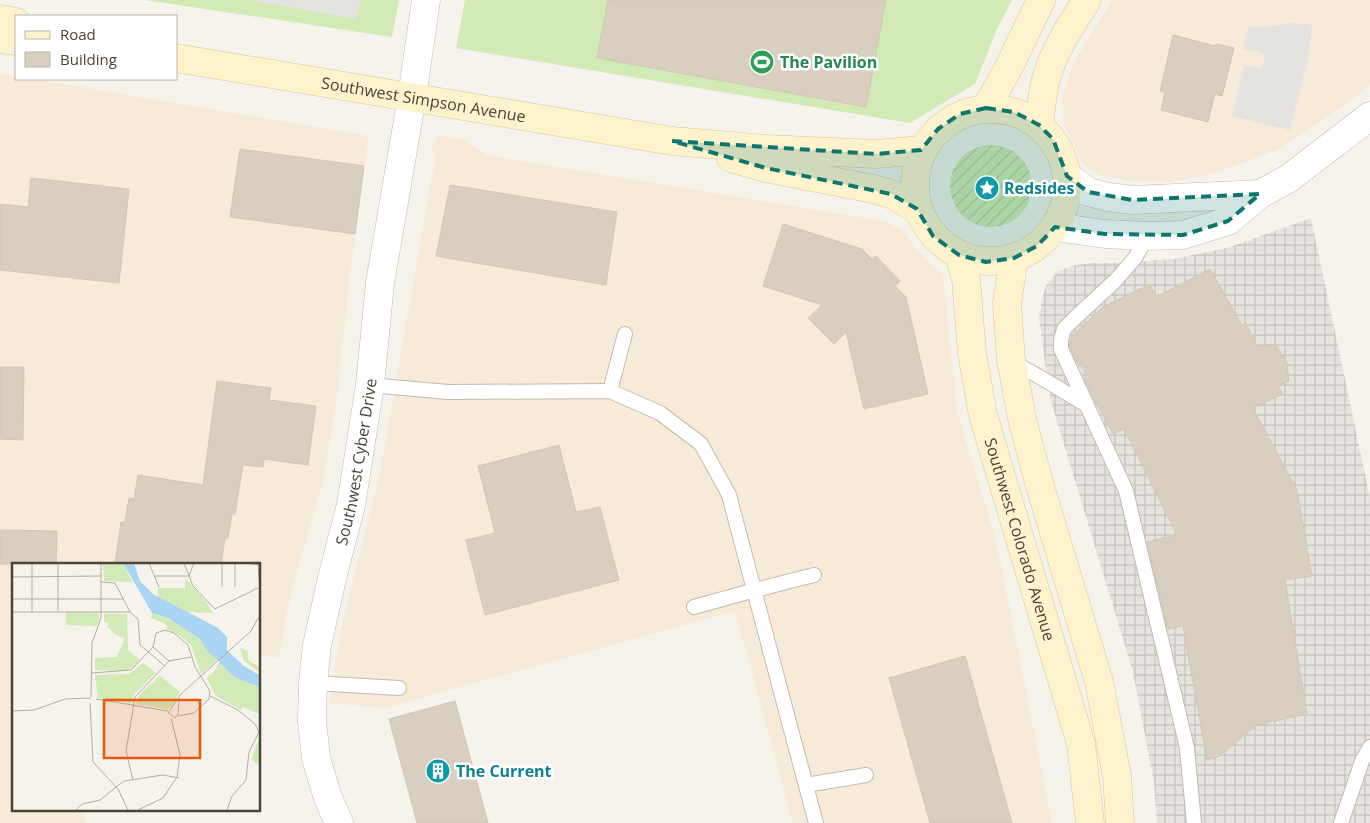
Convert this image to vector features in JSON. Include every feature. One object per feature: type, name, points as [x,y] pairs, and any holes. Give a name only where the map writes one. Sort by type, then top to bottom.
[{"type":"main road","points":[[986,108],[1009,67],[1041,0]]},
{"type":"main road","points":[[1040,125],[1045,80],[1054,56],[1087,0]]},
{"type":"main road","points":[[0,19],[15,22]]},
{"type":"main road","points":[[0,40],[15,42]]},
{"type":"main road","name":"Southwest Simpson Avenue","points":[[178,58],[672,141],[767,149],[876,154],[921,150]]},
{"type":"main road","points":[[986,108],[1014,112],[1040,125],[1053,139],[1062,157],[1067,176],[1066,202],[1055,227],[1038,246],[1014,258],[986,262],[959,255],[933,236],[917,210],[913,180],[921,150],[938,129],[960,114],[986,108]]},
{"type":"main road","name":"Southwest Simpson Avenue","points":[[672,141],[766,168],[891,194],[917,210]]},
{"type":"main road","name":"Southwest Colorado Avenue","points":[[959,255],[966,278],[972,353],[983,415],[1081,744],[1090,823]]},
{"type":"main road","name":"Southwest Colorado Avenue","points":[[1014,258],[1007,303],[1011,361],[1023,423],[1040,486],[1099,682],[1117,776],[1120,823]]},
{"type":"street","name":"Southwest Cyber Drive","points":[[339,823],[328,798],[316,758],[312,721],[317,645],[350,505],[370,385],[380,283],[412,97],[426,0]]},
{"type":"street","points":[[1055,227],[1105,234],[1183,235],[1228,220],[1260,194],[1288,179],[1370,116]]},
{"type":"street","points":[[1067,176],[1088,192],[1133,200],[1260,194]]},
{"type":"lane","points":[[1147,236],[1135,258],[1115,281],[1064,329],[1060,349],[1126,491],[1187,748],[1194,823]]},
{"type":"lane","points":[[610,390],[625,334]]},
{"type":"lane","points":[[1011,361],[1085,404]]},
{"type":"lane","points":[[370,385],[448,392],[610,390],[660,413],[701,444],[729,495],[816,823]]},
{"type":"lane","points":[[694,607],[814,575]]},
{"type":"lane","points":[[313,683],[399,688]]},
{"type":"lane","points":[[1341,823],[1362,761],[1370,747]]},
{"type":"lane","points":[[806,786],[866,775]]},
{"type":"highlighted area","points":[[986,108],[1014,112],[1039,125],[1053,139],[1067,176],[1088,192],[1133,200],[1260,194],[1228,221],[1183,235],[1105,234],[1055,227],[1037,246],[1014,258],[986,262],[959,255],[933,236],[917,209],[891,194],[766,168],[672,141],[876,154],[921,150],[938,129],[960,114]]},
{"type":"shaded area","points":[[251,0],[361,0],[356,19]]},
{"type":"shaded area","points":[[1112,0],[1370,0],[1370,84],[1356,97],[1280,149],[1212,174],[1171,182],[1136,182],[1099,175],[1083,164],[1064,125],[1062,99],[1072,65]]},
{"type":"shaded area","points":[[1291,23],[1312,25],[1309,55],[1290,130],[1232,116],[1244,65],[1261,69],[1264,60],[1264,55],[1260,52],[1243,49],[1248,27],[1269,27]]},
{"type":"shaded area","points":[[0,73],[15,76],[15,80],[41,80],[369,136],[351,266],[336,405],[323,482],[291,592],[279,658],[260,655],[260,563],[12,563],[12,810],[81,810],[87,823],[0,823]]},
{"type":"shaded area","points":[[442,136],[466,140],[486,155],[885,221],[903,231],[917,250],[943,274],[957,411],[996,540],[1052,823],[793,823],[735,611],[385,708],[329,703],[343,621],[379,478],[435,159],[432,150],[433,144],[437,138]]},
{"type":"shaded area","points":[[1311,218],[1370,498],[1370,823],[1157,823],[1154,783],[1133,672],[1050,398],[1039,318],[1043,295],[1047,284],[1057,272],[1071,266],[1090,263],[1174,259],[1230,247]]},
{"type":"green space","points":[[145,0],[399,0],[392,37]]},
{"type":"green space","name":"The Pavilion","points":[[465,0],[1012,0],[997,29],[975,84],[910,123],[456,48]]},
{"type":"green space","points":[[991,145],[1007,148],[1020,157],[1029,170],[1032,186],[1029,202],[1020,215],[1007,224],[991,227],[975,224],[962,215],[953,202],[950,186],[953,170],[962,157],[975,148]]},
{"type":"building","points":[[608,0],[886,0],[866,107],[597,58]]},
{"type":"building","points":[[1173,35],[1215,46],[1216,44],[1234,48],[1222,96],[1215,94],[1208,122],[1161,110],[1165,92],[1160,91]]},
{"type":"building","points":[[240,149],[364,166],[355,234],[230,217]]},
{"type":"building","points":[[31,178],[129,189],[119,283],[0,270],[0,204],[28,207]]},
{"type":"building","points":[[450,185],[617,212],[606,285],[436,256]]},
{"type":"building","points":[[783,224],[862,249],[872,259],[876,256],[900,281],[895,286],[906,297],[928,394],[864,409],[846,332],[834,344],[808,318],[822,305],[763,286]]},
{"type":"building","points":[[1210,269],[1242,325],[1246,323],[1257,346],[1275,344],[1287,363],[1289,381],[1278,386],[1283,394],[1253,408],[1297,490],[1312,576],[1285,580],[1307,714],[1257,725],[1218,757],[1207,760],[1183,626],[1168,629],[1147,542],[1177,535],[1124,429],[1113,434],[1085,380],[1090,377],[1076,360],[1070,347],[1070,341],[1071,337],[1103,307],[1150,284],[1156,297]]},
{"type":"building","points":[[0,367],[24,367],[23,440],[0,439]]},
{"type":"building","points":[[217,381],[271,388],[269,400],[316,406],[308,465],[264,459],[263,467],[243,465],[235,514],[232,514],[228,538],[225,538],[221,563],[115,563],[121,522],[125,522],[129,498],[134,499],[138,475],[203,485]]},
{"type":"building","points":[[559,445],[576,512],[600,507],[619,580],[485,615],[466,540],[495,533],[478,466]]},
{"type":"building","points":[[0,530],[57,531],[56,563],[0,564]]},
{"type":"building","points":[[965,656],[1012,823],[930,823],[889,678]]},
{"type":"building","name":"The Current","points":[[455,701],[488,823],[417,823],[389,719]]},
{"type":"place","name":"The Pavilion","points":[[762,62]]},
{"type":"place","name":"Redsides","points":[[987,188]]},
{"type":"place","name":"The Current","points":[[438,771]]}]
